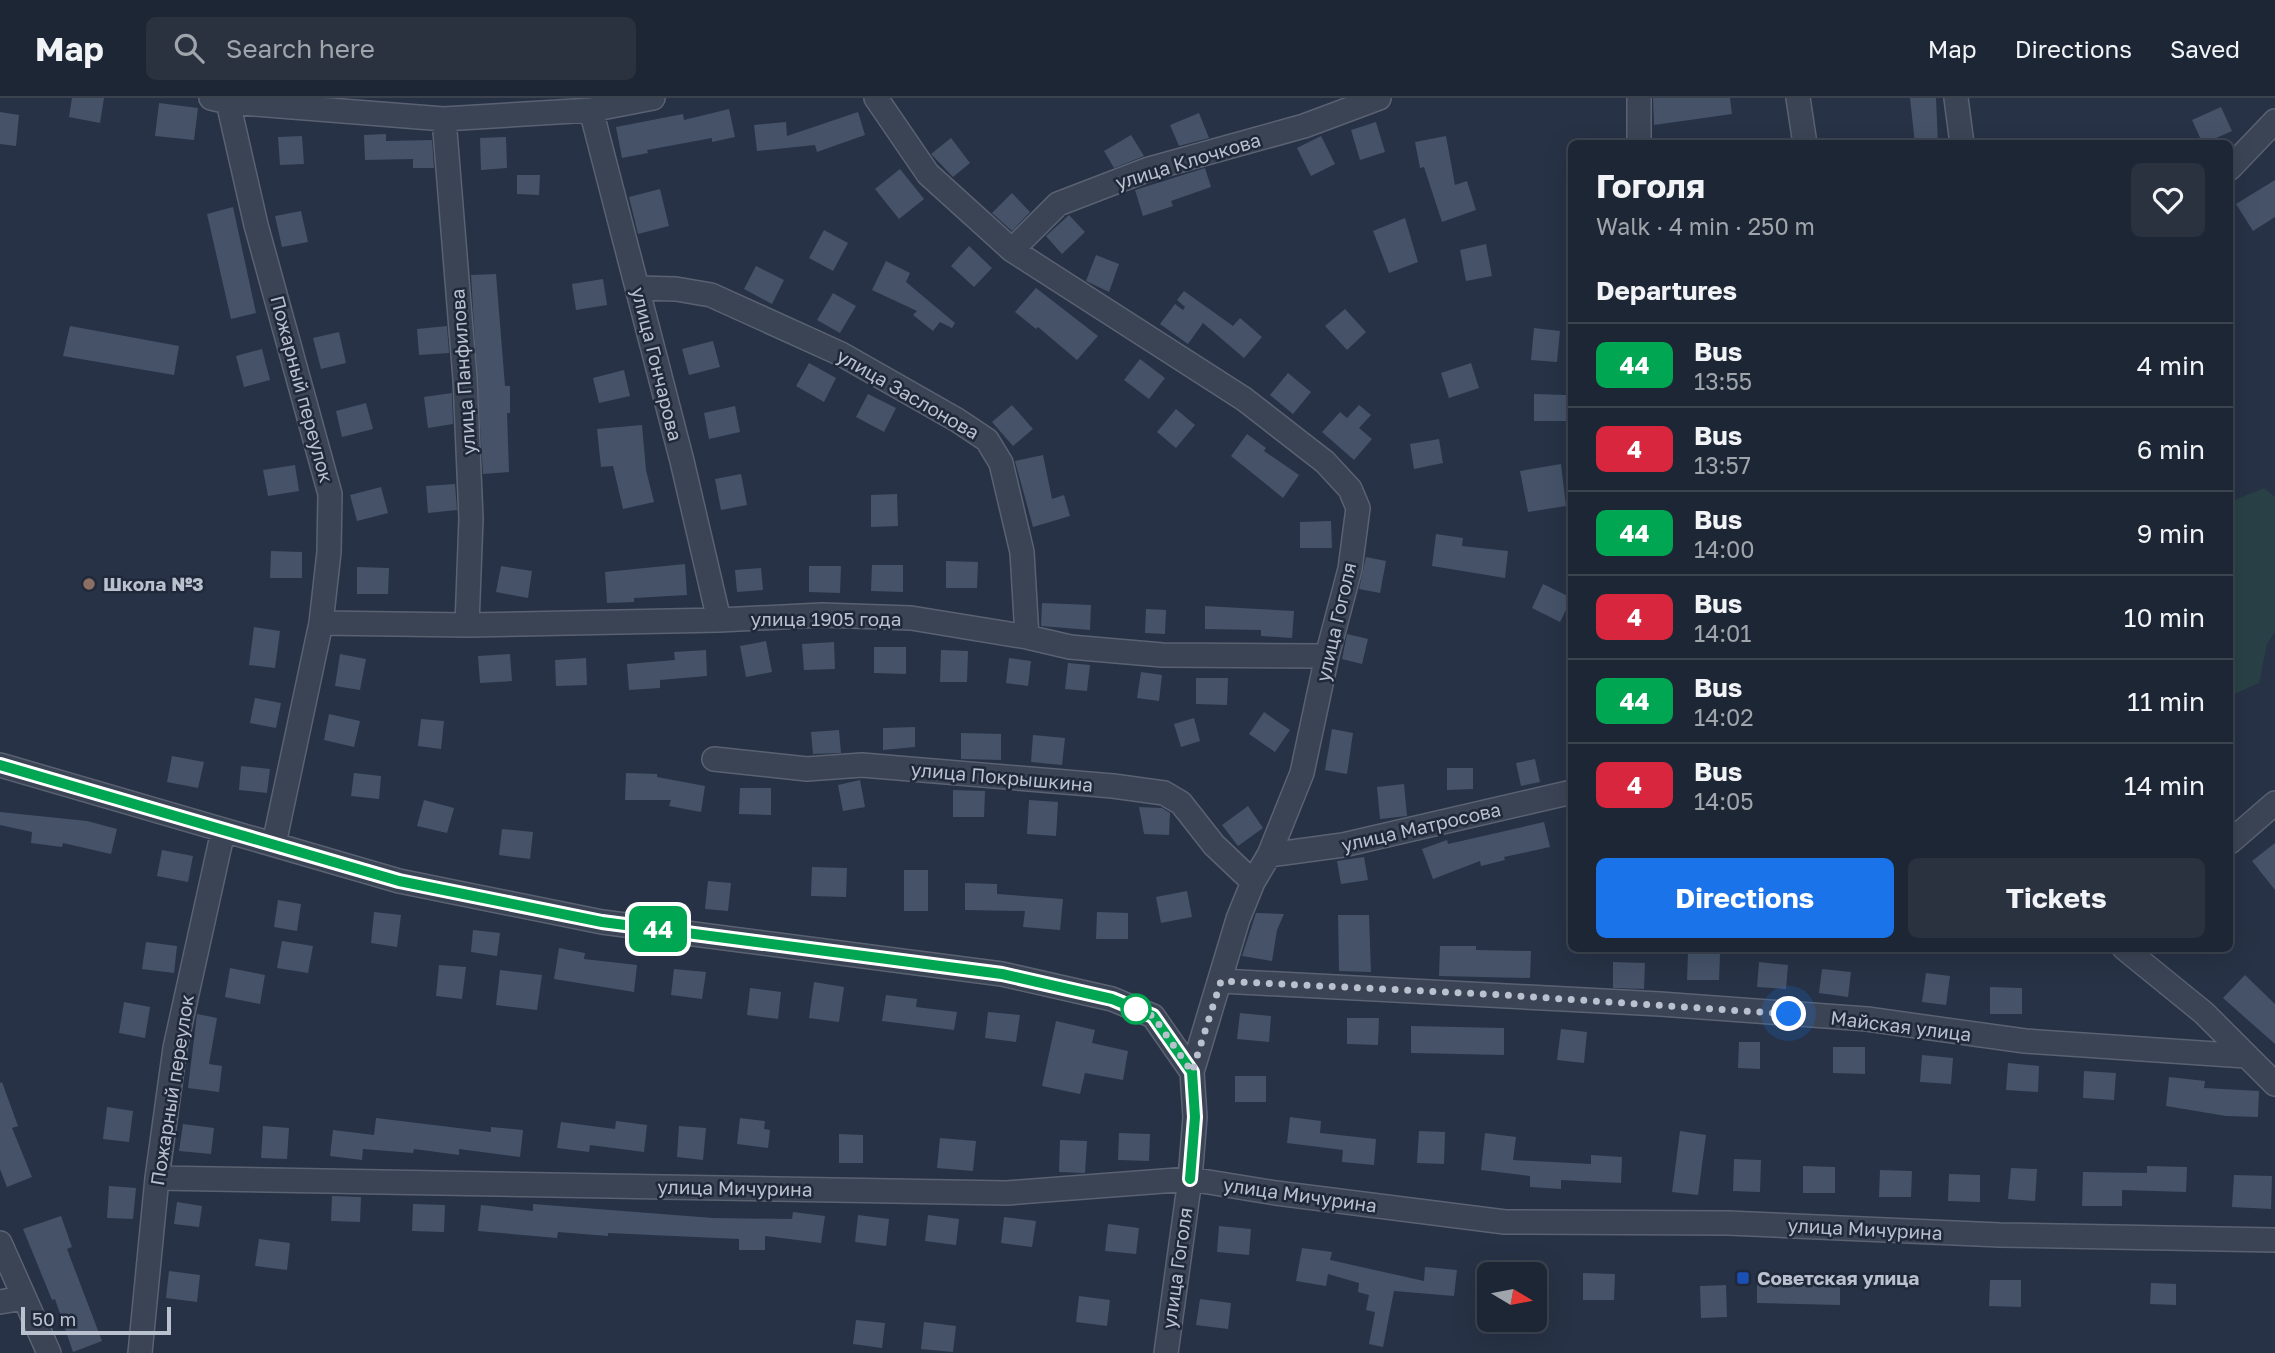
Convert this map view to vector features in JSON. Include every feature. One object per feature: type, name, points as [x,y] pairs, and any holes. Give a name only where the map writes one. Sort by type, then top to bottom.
[{"type":"street","points":[[219,100],[444,119],[591,110],[653,98]]},
{"type":"street","name":"улица Гоголя","points":[[876,98],[928,174],[1012,250],[1244,399],[1325,462],[1350,489],[1358,508],[1350,569],[1327,656],[1302,773],[1269,855],[1253,882],[1238,919],[1192,1072],[1195,1117],[1190,1179],[1166,1353]]},
{"type":"street","name":"улица Клочкова","points":[[1012,250],[1058,204],[1149,169],[1304,126],[1379,98]]},
{"type":"street","points":[[1639,98],[1639,140]]},
{"type":"street","points":[[1798,98],[1804,140]]},
{"type":"street","points":[[1955,98],[1961,140]]},
{"type":"street","name":"Пожарный переулок","points":[[219,100],[330,494],[329,552],[321,623],[274,844]]},
{"type":"street","name":"улица Гончарова","points":[[591,110],[638,288],[719,620]]},
{"type":"street","name":"улица Панфилова","points":[[444,119],[465,379],[471,519],[467,625]]},
{"type":"street","points":[[2233,165],[2275,121]]},
{"type":"street","name":"улица Заслонова","points":[[638,288],[676,289],[711,295],[841,354],[987,440],[1002,463],[1022,552],[1027,637]]},
{"type":"street","name":"улица 1905 года","points":[[321,623],[467,625],[822,615],[911,618],[1027,637],[1070,647],[1162,655],[1327,656]]},
{"type":"street","name":"улица Покрышкина","points":[[714,759],[807,769],[874,766],[1113,786],[1164,793],[1181,803],[1214,845],[1253,882]]},
{"type":"street","points":[[0,765],[399,881],[602,922],[1002,974],[1112,999],[1153,1016],[1192,1072]]},
{"type":"street","name":"улица Матросова","points":[[1269,855],[1343,845],[1568,793]]},
{"type":"street","points":[[2233,839],[2275,803]]},
{"type":"street","name":"Пожарный переулок","points":[[140,1353],[157,1178],[175,1048],[223,831]]},
{"type":"street","points":[[2129,952],[2203,1013],[2275,1084]]},
{"type":"street","name":"Майская улица","points":[[1221,981],[1839,1017],[2025,1041],[2245,1056]]},
{"type":"street","name":"улица Мичурина","points":[[157,1178],[1007,1193],[1190,1179],[1276,1193],[1505,1222],[1728,1223],[2000,1235],[2275,1240]]},
{"type":"street","points":[[0,1243],[49,1353]]},
{"type":"street","points":[[0,1301],[24,1298]]},
{"type":"green space","points":[[2264,488],[2275,497],[2275,632],[2267,644],[2259,683],[2233,695],[2233,501]]},
{"type":"building","points":[[72,98],[104,98],[100,123],[69,117]]},
{"type":"building","points":[[1653,98],[1730,98],[1732,114],[1654,125]]},
{"type":"building","points":[[1910,98],[1936,98],[1938,140],[1915,140]]},
{"type":"building","points":[[159,103],[198,108],[194,140],[155,136]]},
{"type":"building","points":[[2221,107],[2232,131],[2212,140],[2201,140],[2192,120]]},
{"type":"building","points":[[729,109],[735,137],[712,142],[712,138],[647,150],[648,153],[622,158],[616,127],[683,114],[684,120]]},
{"type":"building","points":[[0,112],[19,115],[16,146],[0,144]]},
{"type":"building","points":[[858,112],[865,135],[817,152],[815,145],[757,151],[754,125],[786,122],[787,136]]},
{"type":"building","points":[[1199,113],[1209,138],[1179,146],[1170,125]]},
{"type":"building","points":[[1376,122],[1385,152],[1360,160],[1351,130]]},
{"type":"building","points":[[386,134],[386,141],[432,140],[434,168],[413,168],[413,159],[365,160],[364,135]]},
{"type":"building","points":[[1131,135],[1144,156],[1114,168],[1104,151]]},
{"type":"building","points":[[302,136],[304,164],[280,165],[278,137]]},
{"type":"building","points":[[1321,136],[1335,164],[1311,176],[1297,148]]},
{"type":"building","points":[[1446,136],[1455,185],[1467,181],[1476,210],[1442,222],[1424,167],[1420,168],[1415,142]]},
{"type":"building","points":[[506,137],[507,168],[481,170],[480,138]]},
{"type":"building","points":[[951,138],[970,163],[953,177],[931,154]]},
{"type":"building","points":[[1205,168],[1211,187],[1171,201],[1173,206],[1143,216],[1135,190]]},
{"type":"building","points":[[900,169],[924,199],[899,219],[875,189]]},
{"type":"building","points":[[517,175],[540,175],[539,195],[517,194]]},
{"type":"building","points":[[2275,180],[2275,217],[2253,231],[2236,204]]},
{"type":"building","points":[[660,189],[669,226],[638,234],[629,197]]},
{"type":"building","points":[[1012,193],[1030,212],[1012,231],[992,213]]},
{"type":"building","points":[[233,207],[256,313],[231,319],[207,214]]},
{"type":"building","points":[[301,211],[308,242],[282,247],[275,216]]},
{"type":"building","points":[[1069,215],[1085,232],[1062,254],[1046,236]]},
{"type":"building","points":[[1405,218],[1418,262],[1389,273],[1373,231]]},
{"type":"building","points":[[824,230],[848,243],[833,271],[809,258]]},
{"type":"building","points":[[1486,244],[1492,276],[1466,281],[1460,250]]},
{"type":"building","points":[[969,246],[992,268],[974,287],[951,266]]},
{"type":"building","points":[[1096,255],[1119,264],[1109,292],[1086,281]]},
{"type":"building","points":[[886,261],[910,273],[906,282],[955,323],[952,328],[940,322],[933,331],[913,315],[917,311],[872,290]]},
{"type":"building","points":[[756,266],[784,280],[772,304],[744,289]]},
{"type":"building","points":[[496,274],[505,386],[510,386],[510,413],[507,413],[509,472],[483,474],[471,275]]},
{"type":"building","points":[[603,279],[607,305],[576,310],[572,284]]},
{"type":"building","points":[[1036,288],[1098,336],[1077,360],[1038,327],[1036,329],[1015,312]]},
{"type":"building","points":[[1184,291],[1233,326],[1240,318],[1262,337],[1244,358],[1203,323],[1188,344],[1160,324],[1175,304],[1183,310],[1185,307],[1177,300]]},
{"type":"building","points":[[833,293],[856,306],[840,333],[817,320]]},
{"type":"building","points":[[1345,309],[1366,332],[1347,350],[1325,326]]},
{"type":"building","points":[[70,326],[179,346],[174,375],[63,356]]},
{"type":"building","points":[[447,326],[449,353],[419,355],[417,329]]},
{"type":"building","points":[[1534,328],[1560,331],[1557,362],[1531,360]]},
{"type":"building","points":[[339,332],[346,363],[321,369],[313,338]]},
{"type":"building","points":[[713,341],[720,367],[689,375],[682,349]]},
{"type":"building","points":[[262,349],[270,380],[244,387],[236,356]]},
{"type":"building","points":[[1140,359],[1165,378],[1149,399],[1124,380]]},
{"type":"building","points":[[809,363],[836,378],[824,402],[796,386]]},
{"type":"building","points":[[1471,363],[1479,388],[1449,398],[1441,373]]},
{"type":"building","points":[[624,370],[630,396],[599,403],[593,378]]},
{"type":"building","points":[[1288,373],[1311,392],[1293,414],[1270,395]]},
{"type":"building","points":[[452,393],[453,424],[428,428],[424,397]]},
{"type":"building","points":[[868,394],[896,408],[884,432],[856,417]]},
{"type":"building","points":[[1534,394],[1566,395],[1566,421],[1534,421]]},
{"type":"building","points":[[366,403],[373,429],[342,437],[336,411]]},
{"type":"building","points":[[1012,405],[1033,429],[1013,446],[992,422]]},
{"type":"building","points":[[1359,405],[1371,415],[1359,428],[1372,439],[1354,460],[1322,432],[1340,412],[1347,418]]},
{"type":"building","points":[[735,406],[740,432],[709,439],[704,413]]},
{"type":"building","points":[[1176,409],[1195,425],[1176,448],[1157,432]]},
{"type":"building","points":[[642,425],[646,470],[654,502],[623,509],[613,466],[601,467],[597,429]]},
{"type":"building","points":[[1247,434],[1266,448],[1264,451],[1299,475],[1283,498],[1231,456]]},
{"type":"building","points":[[1439,439],[1443,463],[1414,469],[1410,444]]},
{"type":"building","points":[[1043,455],[1052,499],[1064,495],[1070,516],[1033,527],[1015,461]]},
{"type":"building","points":[[1561,464],[1566,506],[1528,512],[1520,471]]},
{"type":"building","points":[[295,465],[299,491],[268,496],[263,470]]},
{"type":"building","points":[[741,474],[747,505],[721,510],[715,479]]},
{"type":"building","points":[[455,484],[457,510],[428,513],[426,486]]},
{"type":"building","points":[[381,487],[388,513],[357,521],[350,495]]},
{"type":"building","points":[[897,494],[898,526],[871,527],[871,495]]},
{"type":"building","points":[[1331,521],[1332,548],[1300,548],[1300,522]]},
{"type":"building","points":[[1436,534],[1463,538],[1462,546],[1508,551],[1505,578],[1432,566]]},
{"type":"building","points":[[271,551],[302,552],[302,578],[270,578]]},
{"type":"building","points":[[1366,557],[1386,561],[1380,593],[1359,589]]},
{"type":"building","points":[[946,561],[978,562],[977,588],[946,588]]},
{"type":"building","points":[[685,564],[687,595],[634,598],[634,602],[607,603],[605,572]]},
{"type":"building","points":[[872,565],[903,565],[903,592],[871,591]]},
{"type":"building","points":[[501,566],[532,571],[528,598],[496,592]]},
{"type":"building","points":[[809,566],[841,566],[840,593],[809,592]]},
{"type":"building","points":[[357,567],[389,568],[388,594],[357,594]]},
{"type":"building","points":[[761,568],[763,590],[737,592],[735,570]]},
{"type":"building","points":[[1543,584],[1568,596],[1568,606],[1560,622],[1532,608]]},
{"type":"building","points":[[1042,603],[1091,605],[1090,630],[1041,626]]},
{"type":"building","points":[[1205,606],[1294,611],[1292,638],[1261,636],[1261,630],[1205,629]]},
{"type":"building","points":[[1146,609],[1166,610],[1165,634],[1145,633]]},
{"type":"building","points":[[254,627],[280,631],[275,668],[249,665]]},
{"type":"building","points":[[1347,634],[1368,639],[1362,664],[1342,659]]},
{"type":"building","points":[[766,641],[772,672],[746,677],[740,646]]},
{"type":"building","points":[[834,642],[835,669],[804,670],[802,644]]},
{"type":"building","points":[[874,647],[906,647],[906,674],[874,673]]},
{"type":"building","points":[[706,650],[707,676],[660,680],[660,688],[629,690],[627,664],[675,660],[674,652]]},
{"type":"building","points":[[941,650],[968,651],[967,682],[940,682]]},
{"type":"building","points":[[340,654],[366,659],[360,690],[335,686]]},
{"type":"building","points":[[510,654],[512,681],[480,683],[478,656]]},
{"type":"building","points":[[586,658],[587,685],[556,686],[555,660]]},
{"type":"building","points":[[1009,658],[1031,661],[1028,686],[1006,683]]},
{"type":"building","points":[[1068,663],[1090,665],[1087,691],[1065,689]]},
{"type":"building","points":[[1141,672],[1162,675],[1159,701],[1137,698]]},
{"type":"building","points":[[1196,678],[1228,678],[1227,705],[1196,704]]},
{"type":"building","points":[[255,698],[281,703],[276,728],[250,723]]},
{"type":"building","points":[[1264,712],[1290,730],[1275,752],[1249,734]]},
{"type":"building","points":[[329,714],[360,721],[354,747],[324,740]]},
{"type":"building","points":[[1194,718],[1200,741],[1181,747],[1174,724]]},
{"type":"building","points":[[421,719],[444,721],[441,749],[418,746]]},
{"type":"building","points":[[915,727],[915,747],[883,750],[883,728]]},
{"type":"building","points":[[1332,729],[1353,733],[1347,774],[1325,770]]},
{"type":"building","points":[[839,730],[841,753],[813,754],[811,732]]},
{"type":"building","points":[[961,733],[1001,734],[1001,760],[961,759]]},
{"type":"building","points":[[1033,735],[1065,738],[1062,765],[1031,762]]},
{"type":"building","points":[[172,756],[204,762],[198,788],[167,782]]},
{"type":"building","points":[[1535,759],[1540,782],[1521,786],[1516,763]]},
{"type":"building","points":[[241,766],[270,769],[267,793],[239,790]]},
{"type":"building","points":[[1447,768],[1473,768],[1473,789],[1447,790]]},
{"type":"building","points":[[354,773],[381,776],[379,799],[351,796]]},
{"type":"building","points":[[626,773],[657,774],[657,777],[705,786],[701,812],[669,806],[671,800],[625,800]]},
{"type":"building","points":[[860,780],[865,807],[843,811],[838,785]]},
{"type":"building","points":[[1404,784],[1407,816],[1380,819],[1377,787]]},
{"type":"building","points":[[740,788],[771,788],[771,815],[739,814]]},
{"type":"building","points":[[953,790],[985,791],[984,817],[953,817]]},
{"type":"building","points":[[424,800],[454,808],[447,833],[417,826]]},
{"type":"building","points":[[1029,800],[1058,802],[1056,836],[1027,834]]},
{"type":"building","points":[[1248,806],[1263,828],[1238,846],[1222,825]]},
{"type":"building","points":[[1139,807],[1162,808],[1170,813],[1169,835],[1144,834]]},
{"type":"building","points":[[0,812],[87,821],[117,829],[111,854],[63,843],[62,847],[31,843],[32,832],[0,825]]},
{"type":"building","points":[[1544,822],[1550,847],[1504,857],[1505,860],[1481,866],[1480,861],[1433,879],[1422,849],[1447,840],[1448,844]]},
{"type":"building","points":[[502,829],[533,832],[530,859],[499,855]]},
{"type":"building","points":[[2275,843],[2275,890],[2252,861]]},
{"type":"building","points":[[162,850],[193,856],[188,882],[157,876]]},
{"type":"building","points":[[1364,857],[1368,880],[1341,884],[1337,861]]},
{"type":"building","points":[[812,867],[847,868],[846,897],[811,896]]},
{"type":"building","points":[[904,870],[928,870],[928,911],[904,911]]},
{"type":"building","points":[[708,881],[731,883],[728,911],[705,909]]},
{"type":"building","points":[[965,883],[997,884],[997,894],[1063,899],[1060,930],[1023,927],[1025,911],[965,910]]},
{"type":"building","points":[[1187,891],[1192,917],[1161,923],[1156,897]]},
{"type":"building","points":[[278,900],[301,904],[297,931],[274,927]]},
{"type":"building","points":[[374,912],[401,915],[397,947],[371,943]]},
{"type":"building","points":[[1097,912],[1128,913],[1128,939],[1096,939]]},
{"type":"building","points":[[1256,913],[1284,914],[1277,930],[1272,961],[1242,956]]},
{"type":"building","points":[[1338,915],[1369,915],[1371,972],[1339,971]]},
{"type":"building","points":[[473,930],[500,933],[497,956],[471,952]]},
{"type":"building","points":[[282,941],[313,946],[308,973],[277,968]]},
{"type":"building","points":[[146,942],[177,946],[174,973],[142,969]]},
{"type":"building","points":[[1440,946],[1531,951],[1530,978],[1439,976]]},
{"type":"building","points":[[559,948],[585,953],[584,959],[637,965],[634,992],[554,979]]},
{"type":"building","points":[[1688,953],[1720,954],[1719,980],[1687,980]]},
{"type":"building","points":[[1613,962],[1645,963],[1644,989],[1613,988]]},
{"type":"building","points":[[1759,962],[1788,965],[1786,989],[1757,987]]},
{"type":"building","points":[[439,965],[466,967],[462,999],[436,996]]},
{"type":"building","points":[[230,968],[265,975],[260,1004],[225,997]]},
{"type":"building","points":[[674,969],[706,972],[702,999],[671,995]]},
{"type":"building","points":[[1822,969],[1851,972],[1848,997],[1819,993]]},
{"type":"building","points":[[500,970],[542,975],[537,1010],[496,1005]]},
{"type":"building","points":[[1926,973],[1950,976],[1946,1005],[1922,1002]]},
{"type":"building","points":[[2245,975],[2275,1004],[2275,1044],[2223,998]]},
{"type":"building","points":[[814,982],[844,987],[839,1022],[809,1018]]},
{"type":"building","points":[[1990,987],[2022,988],[2022,1014],[1990,1014]]},
{"type":"building","points":[[750,988],[781,992],[778,1019],[747,1015]]},
{"type":"building","points":[[886,995],[917,999],[916,1007],[957,1012],[954,1030],[882,1021]]},
{"type":"building","points":[[124,1002],[150,1007],[145,1038],[119,1033]]},
{"type":"building","points":[[988,1012],[1020,1015],[1016,1042],[985,1038]]},
{"type":"building","points":[[1240,1013],[1271,1016],[1269,1042],[1237,1039]]},
{"type":"building","points":[[197,1014],[217,1018],[209,1064],[222,1066],[219,1092],[188,1088]]},
{"type":"building","points":[[1347,1018],[1379,1018],[1378,1045],[1347,1044]]},
{"type":"building","points":[[1056,1021],[1095,1030],[1092,1043],[1128,1051],[1123,1080],[1085,1073],[1080,1094],[1042,1086]]},
{"type":"building","points":[[1411,1026],[1504,1028],[1504,1055],[1411,1053]]},
{"type":"building","points":[[1561,1029],[1587,1032],[1584,1063],[1557,1060]]},
{"type":"building","points":[[1739,1042],[1760,1042],[1760,1069],[1738,1068]]},
{"type":"building","points":[[1833,1047],[1865,1047],[1865,1074],[1833,1073]]},
{"type":"building","points":[[1922,1055],[1953,1058],[1951,1084],[1920,1082]]},
{"type":"building","points":[[2008,1063],[2039,1066],[2038,1092],[2006,1090]]},
{"type":"building","points":[[2084,1071],[2116,1073],[2114,1100],[2083,1098]]},
{"type":"building","points":[[1235,1076],[1266,1076],[1266,1102],[1235,1102]]},
{"type":"building","points":[[2169,1077],[2205,1081],[2204,1088],[2259,1091],[2258,1117],[2226,1116],[2166,1106]]},
{"type":"building","points":[[2,1082],[18,1126],[12,1128],[32,1177],[7,1187],[0,1169]]},
{"type":"building","points":[[107,1107],[133,1111],[129,1142],[103,1139]]},
{"type":"building","points":[[1290,1117],[1321,1121],[1320,1133],[1376,1139],[1374,1165],[1342,1162],[1343,1150],[1287,1143]]},
{"type":"building","points":[[376,1118],[491,1132],[491,1127],[523,1130],[520,1157],[459,1149],[459,1155],[414,1149],[413,1153],[363,1149],[362,1160],[330,1156],[333,1130],[374,1135]]},
{"type":"building","points":[[740,1118],[765,1121],[764,1129],[770,1130],[768,1148],[737,1144]]},
{"type":"building","points":[[616,1121],[647,1125],[644,1152],[590,1145],[589,1152],[557,1148],[561,1122],[615,1129]]},
{"type":"building","points":[[183,1124],[214,1128],[211,1154],[179,1151]]},
{"type":"building","points":[[263,1126],[289,1128],[287,1159],[261,1158]]},
{"type":"building","points":[[679,1126],[706,1128],[703,1160],[677,1157]]},
{"type":"building","points":[[1419,1131],[1445,1132],[1444,1164],[1417,1163]]},
{"type":"building","points":[[1680,1131],[1706,1135],[1698,1195],[1672,1192]]},
{"type":"building","points":[[1119,1133],[1150,1134],[1149,1161],[1118,1160]]},
{"type":"building","points":[[1485,1133],[1516,1137],[1513,1160],[1591,1164],[1591,1155],[1622,1157],[1621,1183],[1561,1180],[1561,1189],[1530,1187],[1530,1176],[1481,1170]]},
{"type":"building","points":[[839,1134],[863,1135],[863,1163],[839,1163]]},
{"type":"building","points":[[940,1138],[976,1141],[973,1171],[937,1168]]},
{"type":"building","points":[[1060,1140],[1087,1141],[1085,1173],[1059,1172]]},
{"type":"building","points":[[1734,1159],[1761,1160],[1760,1192],[1733,1191]]},
{"type":"building","points":[[1803,1166],[1835,1167],[1835,1193],[1803,1193]]},
{"type":"building","points":[[2147,1166],[2187,1167],[2186,1192],[2122,1190],[2122,1206],[2082,1206],[2083,1172],[2147,1173]]},
{"type":"building","points":[[2011,1168],[2037,1169],[2035,1201],[2008,1199]]},
{"type":"building","points":[[1880,1170],[1912,1171],[1911,1197],[1879,1197]]},
{"type":"building","points":[[1949,1174],[1980,1175],[1980,1202],[1948,1201]]},
{"type":"building","points":[[2234,1175],[2272,1176],[2271,1209],[2232,1207]]},
{"type":"building","points":[[109,1186],[136,1188],[133,1219],[107,1218]]},
{"type":"building","points":[[332,1196],[361,1197],[360,1222],[331,1221]]},
{"type":"building","points":[[177,1202],[202,1206],[199,1227],[174,1224]]},
{"type":"building","points":[[413,1204],[445,1205],[444,1232],[412,1231]]},
{"type":"building","points":[[533,1204],[713,1218],[792,1219],[793,1212],[825,1216],[821,1243],[765,1236],[765,1250],[739,1250],[739,1239],[558,1232],[557,1238],[478,1231],[481,1205],[533,1211]]},
{"type":"building","points":[[858,1215],[889,1219],[886,1246],[855,1242]]},
{"type":"building","points":[[928,1215],[959,1219],[956,1245],[925,1241]]},
{"type":"building","points":[[61,1216],[72,1247],[67,1249],[102,1341],[73,1352],[55,1299],[52,1300],[23,1229]]},
{"type":"building","points":[[1004,1217],[1036,1221],[1032,1247],[1001,1243]]},
{"type":"building","points":[[1108,1224],[1139,1228],[1136,1254],[1105,1251]]},
{"type":"building","points":[[1219,1226],[1251,1229],[1249,1255],[1217,1252]]},
{"type":"building","points":[[259,1239],[290,1243],[287,1270],[255,1266]]},
{"type":"building","points":[[1302,1248],[1332,1252],[1330,1260],[1424,1281],[1425,1267],[1457,1270],[1454,1296],[1394,1291],[1383,1347],[1369,1344],[1375,1312],[1366,1310],[1369,1295],[1358,1292],[1359,1283],[1328,1274],[1326,1286],[1296,1281]]},
{"type":"building","points":[[169,1271],[200,1275],[197,1302],[166,1298]]},
{"type":"building","points":[[1583,1273],[1615,1274],[1614,1300],[1583,1300]]},
{"type":"building","points":[[1757,1276],[1840,1279],[1840,1305],[1757,1303]]},
{"type":"building","points":[[1990,1280],[2021,1280],[2021,1307],[1989,1306]]},
{"type":"building","points":[[2151,1283],[2176,1284],[2176,1305],[2150,1304]]},
{"type":"building","points":[[1726,1285],[1727,1317],[1701,1318],[1700,1286]]},
{"type":"building","points":[[1079,1296],[1110,1300],[1107,1326],[1076,1322]]},
{"type":"building","points":[[1200,1299],[1231,1303],[1228,1329],[1196,1325]]},
{"type":"building","points":[[856,1320],[885,1323],[882,1348],[853,1344]]},
{"type":"building","points":[[924,1322],[956,1326],[953,1352],[921,1349]]},
{"type":"bus line","name":"44","points":[[0,765],[399,881],[602,922],[1002,974],[1112,999],[1153,1016],[1192,1072],[1195,1117],[1190,1179]]},
{"type":"place","name":"Школа №3","points":[[89,584]]},
{"type":"place","name":"Советская улица","points":[[1743,1278]]},
{"type":"route","points":[[1136,1009],[1132,1007],[1153,1016],[1192,1072],[1221,981],[1660,1004],[1789,1014]]}]
